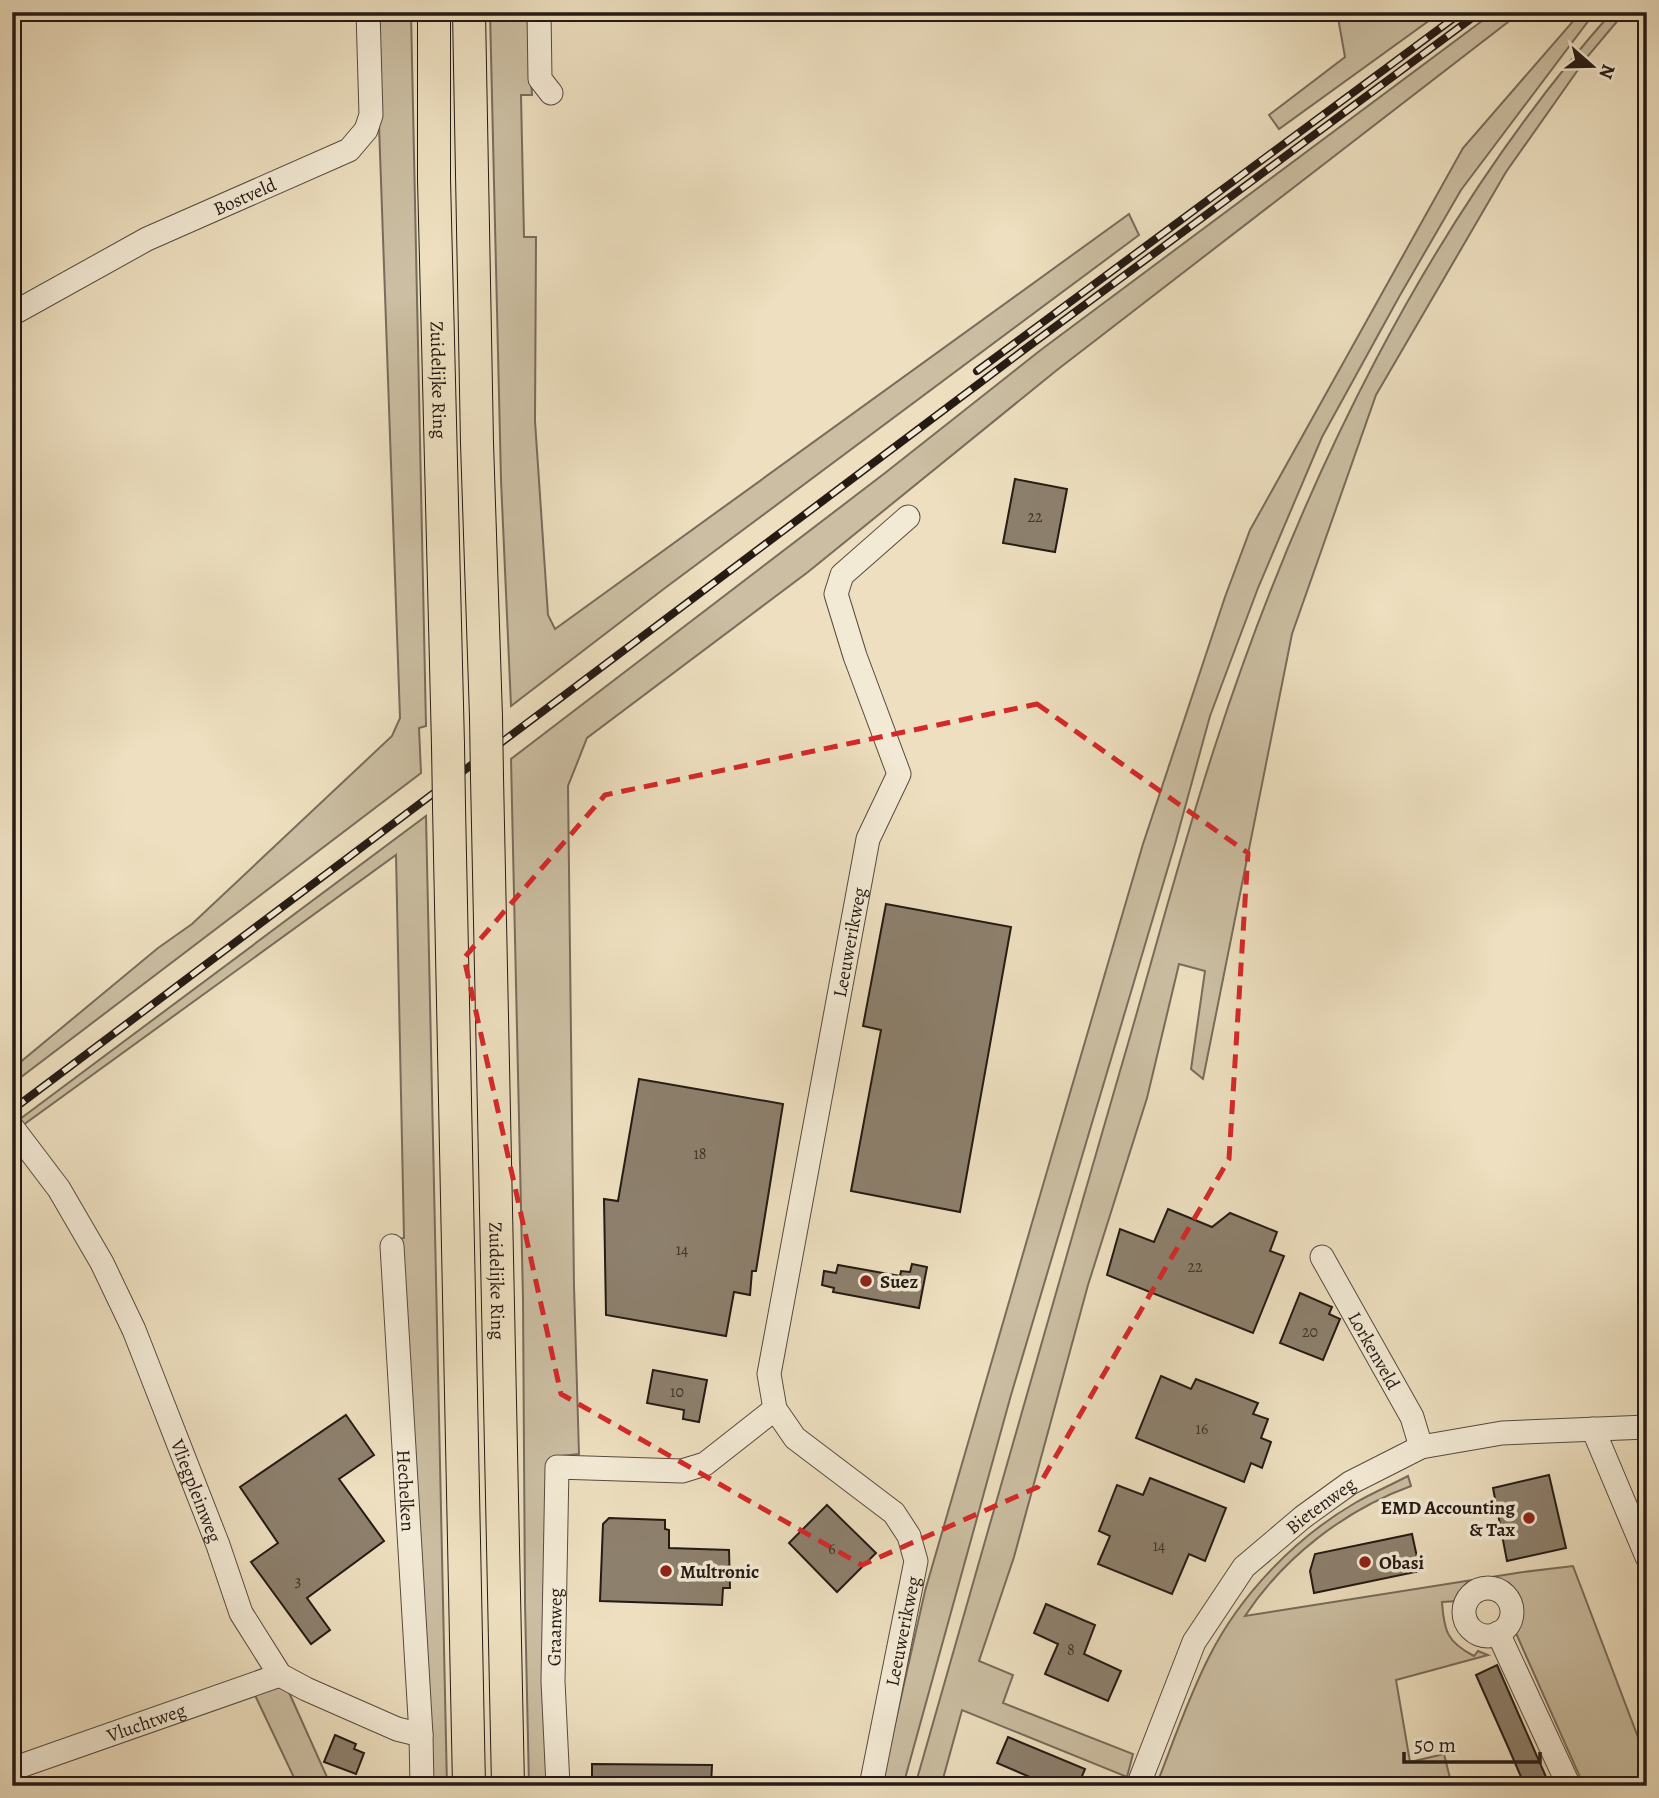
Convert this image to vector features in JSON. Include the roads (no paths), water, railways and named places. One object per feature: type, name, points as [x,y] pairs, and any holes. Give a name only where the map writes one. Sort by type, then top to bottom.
[{"type":"highway","name":"Zuidelijke Ring","points":[[434,12],[434,179],[469,1786]]},
{"type":"highway","name":"Zuidelijke Ring","points":[[469,12],[508,1786]]},
{"type":"street","name":"Bostveld","points":[[12,314],[147,239],[349,150],[366,130],[371,115],[368,12]]},
{"type":"street","points":[[539,12],[540,79],[551,93]]},
{"type":"street","name":"Leeuwerikweg","points":[[871,1786],[916,1561],[909,1536],[894,1513],[795,1438],[775,1409],[769,1374],[869,839],[899,774],[855,656],[836,594],[842,575],[908,517]]},
{"type":"street","name":"Vliegpleinweg","points":[[12,1127],[59,1189],[102,1263],[139,1343],[218,1545],[241,1613],[280,1675]]},
{"type":"street","name":"Hechelken","points":[[392,1246],[421,1735]]},
{"type":"street","name":"Lorkenveld","points":[[1322,1257],[1412,1416],[1421,1447]]},
{"type":"street","name":"Graanweg","points":[[558,1786],[553,1681],[558,1467],[682,1471],[705,1464],[775,1409]]},
{"type":"street","name":"Bietenweg","points":[[1138,1786],[1194,1642],[1244,1567],[1303,1517],[1350,1483],[1421,1447],[1502,1433],[1647,1427]]},
{"type":"street","points":[[1593,1429],[1647,1557]]},
{"type":"street","points":[[1498,1633],[1569,1786]]},
{"type":"street","points":[[280,1675],[397,1728],[421,1735],[422,1786]]},
{"type":"street","name":"Vluchtweg","points":[[12,1769],[280,1675]]},
{"type":"railway","points":[[977,371],[1462,12]]},
{"type":"railway","points":[[12,1110],[1021,352],[1480,12]]},
{"type":"place","name":"Suez","points":[[866,1281]]},
{"type":"place","name":"EMD Accounting & Tax","points":[[1529,1518]]},
{"type":"place","name":"Obasi","points":[[1365,1562]]},
{"type":"place","name":"Multronic","points":[[666,1571]]}]
